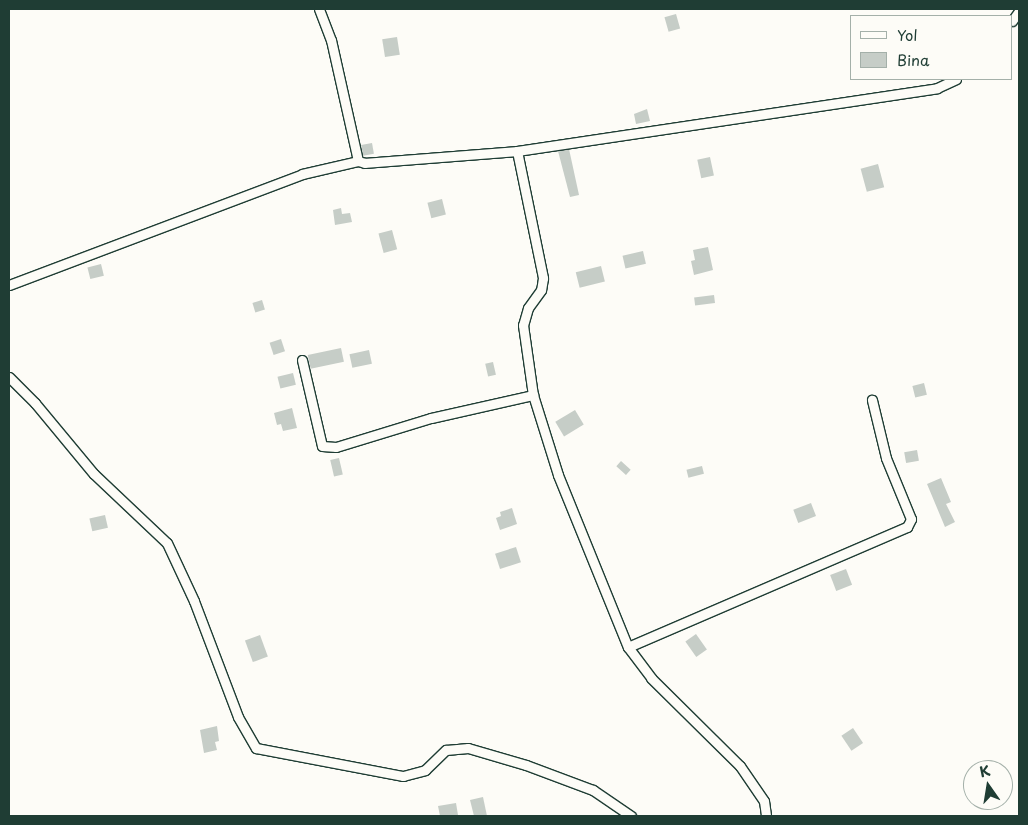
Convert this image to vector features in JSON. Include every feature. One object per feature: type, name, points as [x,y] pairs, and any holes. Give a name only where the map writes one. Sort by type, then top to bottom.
[{"type":"street","points":[[319,9],[331,40],[358,161]]},
{"type":"street","points":[[9,285],[302,174],[358,161],[365,163],[516,151],[936,88],[954,80]]},
{"type":"street","points":[[516,151],[543,278],[541,290],[528,308],[523,325],[533,395],[558,475],[628,647],[651,678],[740,766],[764,801],[766,816]]},
{"type":"street","points":[[302,360],[322,446],[336,447],[431,418],[533,395]]},
{"type":"street","points":[[9,377],[35,403],[94,474],[168,543],[194,601],[238,717],[256,748],[403,776],[425,770],[446,750],[468,748],[526,765],[592,790],[631,816]]},
{"type":"street","points":[[628,647],[908,527],[911,519],[886,458],[872,400]]},
{"type":"building","points":[[676,14],[680,28],[669,32],[664,17]]},
{"type":"building","points":[[397,37],[400,55],[385,57],[382,39]]},
{"type":"building","points":[[647,109],[650,121],[636,124],[634,114]]},
{"type":"building","points":[[372,143],[374,154],[363,156],[361,145]]},
{"type":"building","points":[[569,149],[579,195],[570,197],[558,151]]},
{"type":"building","points":[[710,157],[714,176],[701,178],[697,160]]},
{"type":"building","points":[[878,164],[884,187],[867,192],[861,169]]},
{"type":"building","points":[[442,199],[446,215],[431,218],[427,203]]},
{"type":"building","points":[[341,208],[342,214],[350,213],[352,222],[335,225],[333,210]]},
{"type":"building","points":[[392,230],[397,249],[384,253],[378,234]]},
{"type":"building","points":[[708,247],[713,270],[694,275],[691,261],[695,260],[693,250]]},
{"type":"building","points":[[643,251],[646,264],[625,268],[623,256]]},
{"type":"building","points":[[101,264],[104,276],[90,279],[87,267]]},
{"type":"building","points":[[601,266],[605,282],[580,288],[576,272]]},
{"type":"building","points":[[714,295],[715,303],[695,305],[694,297]]},
{"type":"building","points":[[262,300],[265,310],[255,312],[252,303]]},
{"type":"building","points":[[281,339],[285,351],[274,355],[270,343]]},
{"type":"building","points":[[341,348],[344,362],[311,369],[308,355]]},
{"type":"building","points":[[369,350],[372,364],[352,368],[349,354]]},
{"type":"building","points":[[493,362],[496,375],[488,376],[485,364]]},
{"type":"building","points":[[293,373],[296,385],[280,389],[277,377]]},
{"type":"building","points":[[924,383],[927,395],[915,398],[912,386]]},
{"type":"building","points":[[292,408],[297,428],[283,431],[281,424],[277,425],[274,413]]},
{"type":"building","points":[[575,410],[584,425],[564,436],[555,422]]},
{"type":"building","points":[[917,450],[919,461],[906,463],[904,452]]},
{"type":"building","points":[[339,458],[343,475],[334,477],[330,460]]},
{"type":"building","points":[[621,461],[631,470],[626,475],[616,466]]},
{"type":"building","points":[[702,466],[704,474],[688,478],[686,470]]},
{"type":"building","points":[[941,478],[951,502],[946,504],[955,522],[945,527],[927,484]]},
{"type":"building","points":[[811,503],[816,516],[798,523],[793,510]]},
{"type":"building","points":[[512,508],[517,524],[500,530],[496,518],[501,516],[500,512]]},
{"type":"building","points":[[105,515],[108,528],[92,531],[89,519]]},
{"type":"building","points":[[516,547],[521,562],[500,569],[495,554]]},
{"type":"building","points":[[846,569],[852,585],[836,591],[830,575]]},
{"type":"building","points":[[696,634],[707,650],[696,657],[685,641]]},
{"type":"building","points":[[260,635],[268,657],[253,662],[245,640]]},
{"type":"building","points":[[217,726],[219,741],[215,742],[217,750],[204,753],[200,730]]},
{"type":"building","points":[[853,728],[863,743],[851,751],[841,736]]},
{"type":"building","points":[[483,797],[487,816],[474,816],[470,800]]},
{"type":"building","points":[[456,803],[458,815],[440,816],[438,806]]}]
